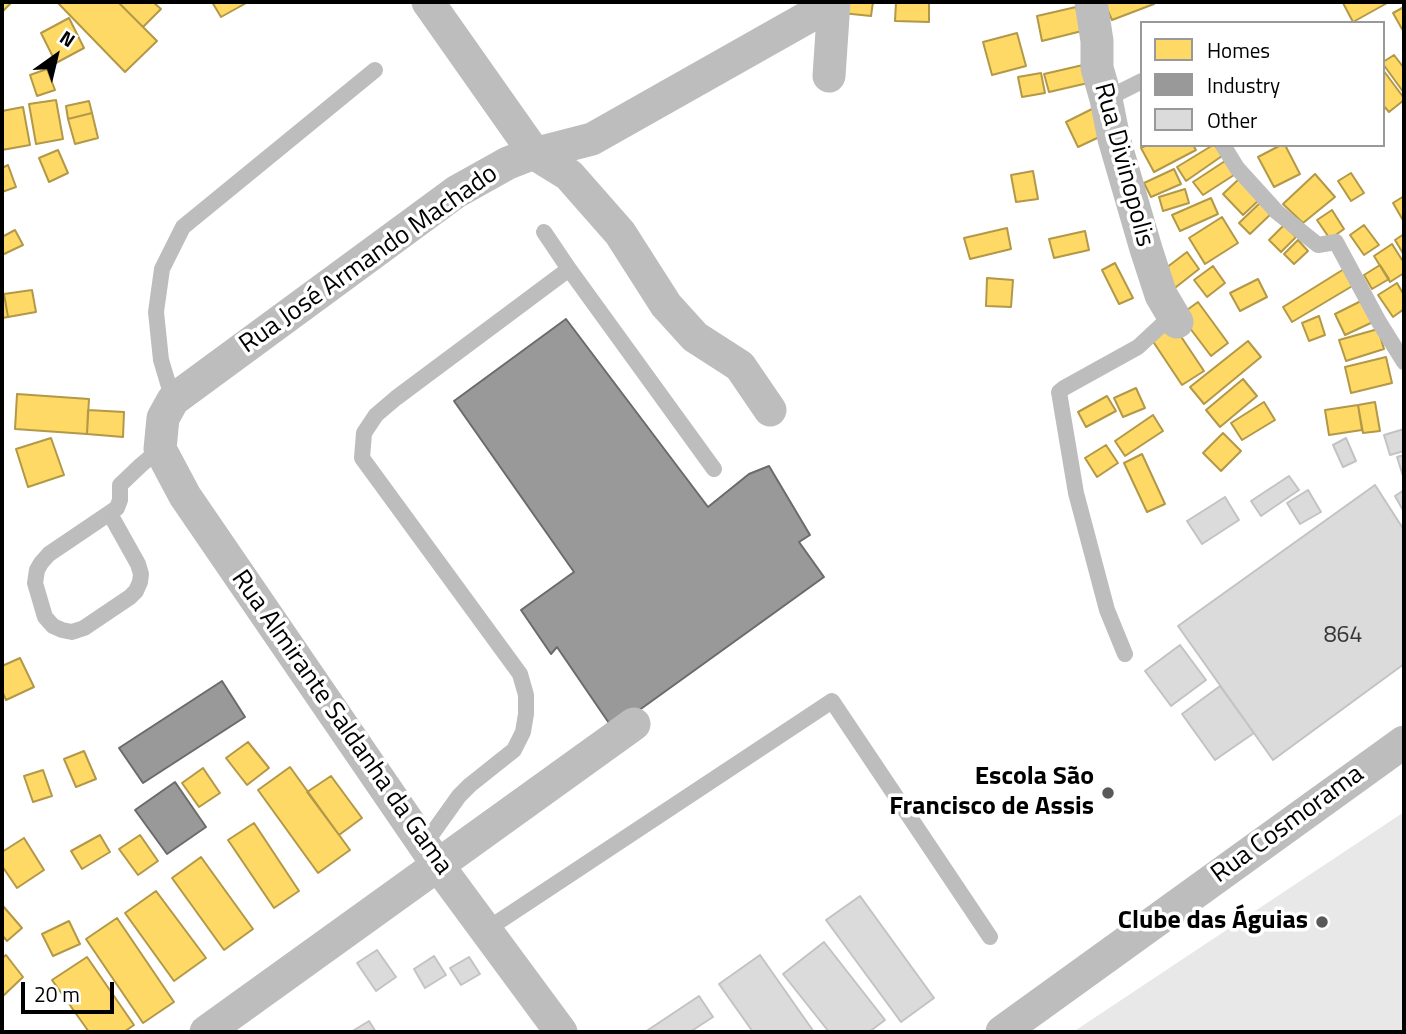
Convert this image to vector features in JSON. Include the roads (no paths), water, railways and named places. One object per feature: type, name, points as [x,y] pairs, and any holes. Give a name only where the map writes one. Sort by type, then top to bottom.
[{"type":"street","points":[[428,2],[535,154],[569,175],[620,233],[666,306],[695,337],[740,366],[770,410]]},
{"type":"street","name":"Rua José Armando Machado","points":[[173,400],[456,192],[508,163],[592,139],[833,2]]},
{"type":"street","name":"Rua José Armando Machado","points":[[829,76],[833,2]]},
{"type":"street","name":"Rua Divinopolis","points":[[1091,2],[1097,41],[1097,68],[1114,139],[1146,249],[1169,308]]},
{"type":"street","points":[[160,450],[163,418],[173,400]]},
{"type":"street","name":"Rua Almirante Saldanha da Gama","points":[[160,450],[185,496],[431,854],[561,1032]]},
{"type":"street","points":[[206,1032],[431,854],[634,724]]},
{"type":"street","name":"Rua Cosmorama","points":[[1002,1032],[1404,742]]},
{"type":"lane","points":[[173,400],[161,360],[156,312],[162,269],[183,227],[375,70]]},
{"type":"lane","points":[[1106,99],[1140,82]]},
{"type":"lane","points":[[1224,147],[1237,168],[1277,212],[1318,245],[1336,243],[1404,362]]},
{"type":"lane","points":[[544,232],[714,469]]},
{"type":"lane","points":[[431,854],[459,796],[514,750],[523,732],[526,695],[520,674],[362,458],[364,433],[376,415],[396,398],[569,269]]},
{"type":"lane","points":[[1125,654],[1107,610],[1076,493],[1059,392],[1138,347],[1166,321],[1169,308]]},
{"type":"lane","points":[[110,514],[138,564],[141,582],[130,597],[83,628],[72,632],[53,626],[45,617],[35,583],[37,570],[48,554],[117,508],[120,485],[160,450]]},
{"type":"lane","points":[[486,930],[832,701],[990,937]]},
{"type":"place","name":"Escola São Francisco de Assis","points":[[1108,793]]},
{"type":"place","name":"Clube das Águias","points":[[1322,922]]}]
